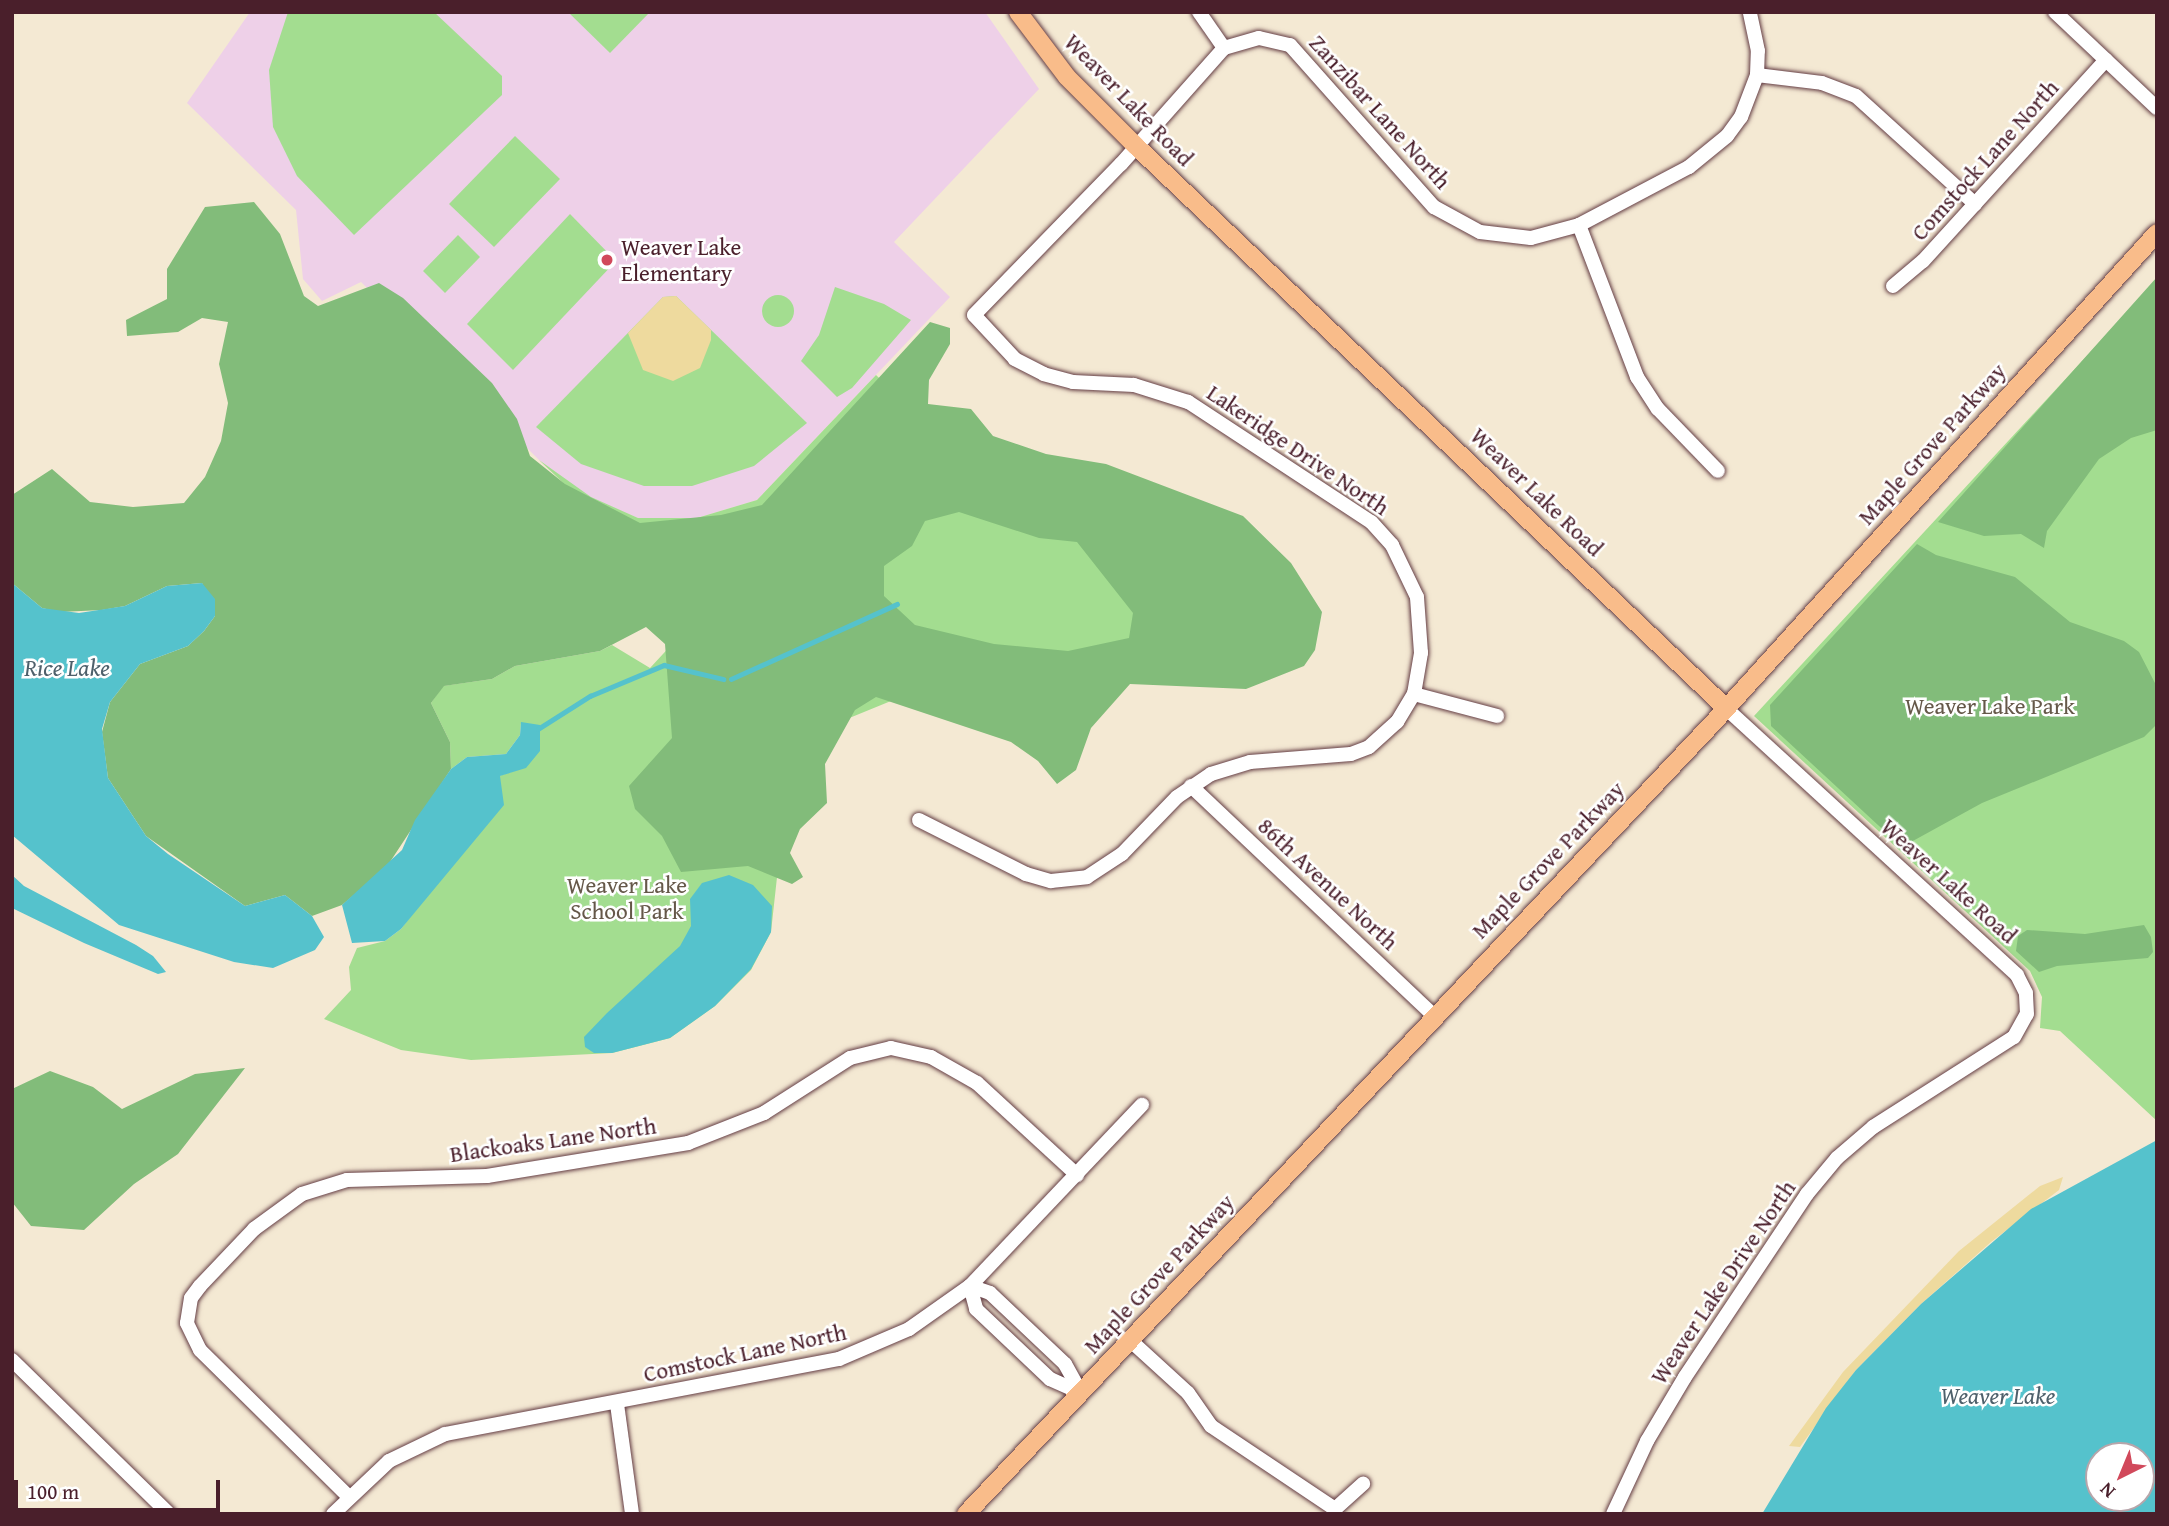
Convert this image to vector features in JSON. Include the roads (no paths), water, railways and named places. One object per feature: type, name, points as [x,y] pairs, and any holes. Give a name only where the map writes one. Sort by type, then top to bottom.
[{"type":"main road","name":"Weaver Lake Road","points":[[1018,12],[1068,77],[1136,146],[1726,708]]},
{"type":"main road","name":"Maple Grove Parkway","points":[[966,1514],[1131,1341],[1433,1015],[1726,708],[2157,233]]},
{"type":"street","points":[[1136,146],[1224,48],[1199,12]]},
{"type":"street","points":[[1750,12],[1758,51],[1757,75],[1822,83],[1856,96],[1975,204]]},
{"type":"street","points":[[2055,12],[2157,108]]},
{"type":"street","name":"Zanzibar Lane North","points":[[1224,48],[1259,37],[1290,45],[1416,188],[1456,222],[1480,232],[1531,238],[1579,225],[1710,152],[1741,117],[1757,75]]},
{"type":"street","name":"Comstock Lane North","points":[[1893,286],[1923,261],[2106,60]]},
{"type":"street","name":"Lakeridge Drive North","points":[[919,820],[1026,874],[1068,881],[1105,867],[1191,786],[1229,766],[1351,754],[1369,747],[1397,722],[1414,694],[1421,653],[1417,597],[1392,545],[1371,522],[1188,402],[1134,385],[1073,382],[1044,374],[1015,359],[974,315],[1136,146]]},
{"type":"street","points":[[1579,225],[1637,377],[1658,409],[1718,471]]},
{"type":"street","points":[[1414,694],[1497,716]]},
{"type":"street","name":"Weaver Lake Road","points":[[1726,708],[2017,975],[2027,1000]]},
{"type":"street","name":"86th Avenue North","points":[[1191,786],[1433,1015]]},
{"type":"street","name":"Weaver Lake Drive North","points":[[1613,1514],[1685,1377],[1807,1194],[1837,1158],[1873,1127],[2014,1037],[2025,1022],[2027,1000]]},
{"type":"street","name":"Blackoaks Lane North","points":[[349,1497],[200,1350],[187,1322],[191,1298],[200,1286],[254,1229],[302,1194],[347,1180],[487,1176],[688,1143],[764,1113],[850,1058],[891,1048],[931,1057],[977,1083],[1077,1175]]},
{"type":"street","name":"Comstock Lane North","points":[[333,1514],[389,1461],[445,1434],[617,1404],[839,1359],[909,1329],[970,1286],[1142,1105]]},
{"type":"street","points":[[970,1286],[990,1293],[1065,1364],[1081,1393]]},
{"type":"street","points":[[970,1286],[976,1310],[1050,1379],[1081,1393]]},
{"type":"street","points":[[1131,1341],[1188,1393],[1211,1426],[1335,1511],[1363,1484]]},
{"type":"street","points":[[12,1360],[169,1514]]},
{"type":"street","points":[[617,1404],[632,1514]]},
{"type":"water","name":"Rice Lake","points":[[12,583],[42,608],[79,613],[125,606],[167,586],[202,583],[215,599],[215,616],[204,631],[188,646],[140,664],[110,702],[102,729],[108,778],[146,836],[168,854],[245,906],[285,895],[312,916],[324,937],[315,950],[273,968],[234,962],[119,925],[12,835]]},
{"type":"water","points":[[521,722],[540,725],[540,751],[526,768],[500,776],[504,805],[401,929],[385,941],[352,943],[342,905],[402,850],[415,820],[451,769],[467,757],[506,754],[520,735]]},
{"type":"water","points":[[12,875],[24,886],[136,945],[153,956],[166,972],[158,974],[84,943],[12,908]]},
{"type":"water","points":[[729,875],[753,885],[772,906],[771,932],[751,969],[715,1006],[670,1038],[612,1053],[594,1053],[585,1047],[584,1037],[680,946],[691,926],[690,899],[702,883]]},
{"type":"water","name":"Weaver Lake","points":[[2157,1140],[2157,1514],[1762,1514],[1826,1408],[1856,1370],[1921,1304],[2031,1209]]},
{"type":"waterway","points":[[731,679],[897,604]]},
{"type":"waterway","points":[[538,729],[590,696],[664,665],[723,679]]},
{"type":"place","name":"Weaver Lake Elementary","points":[[607,260]]},
{"type":"park label","name":"Weaver Lake Park","points":[[1990,706]]},
{"type":"park label","name":"Weaver Lake School Park","points":[[627,898]]}]
